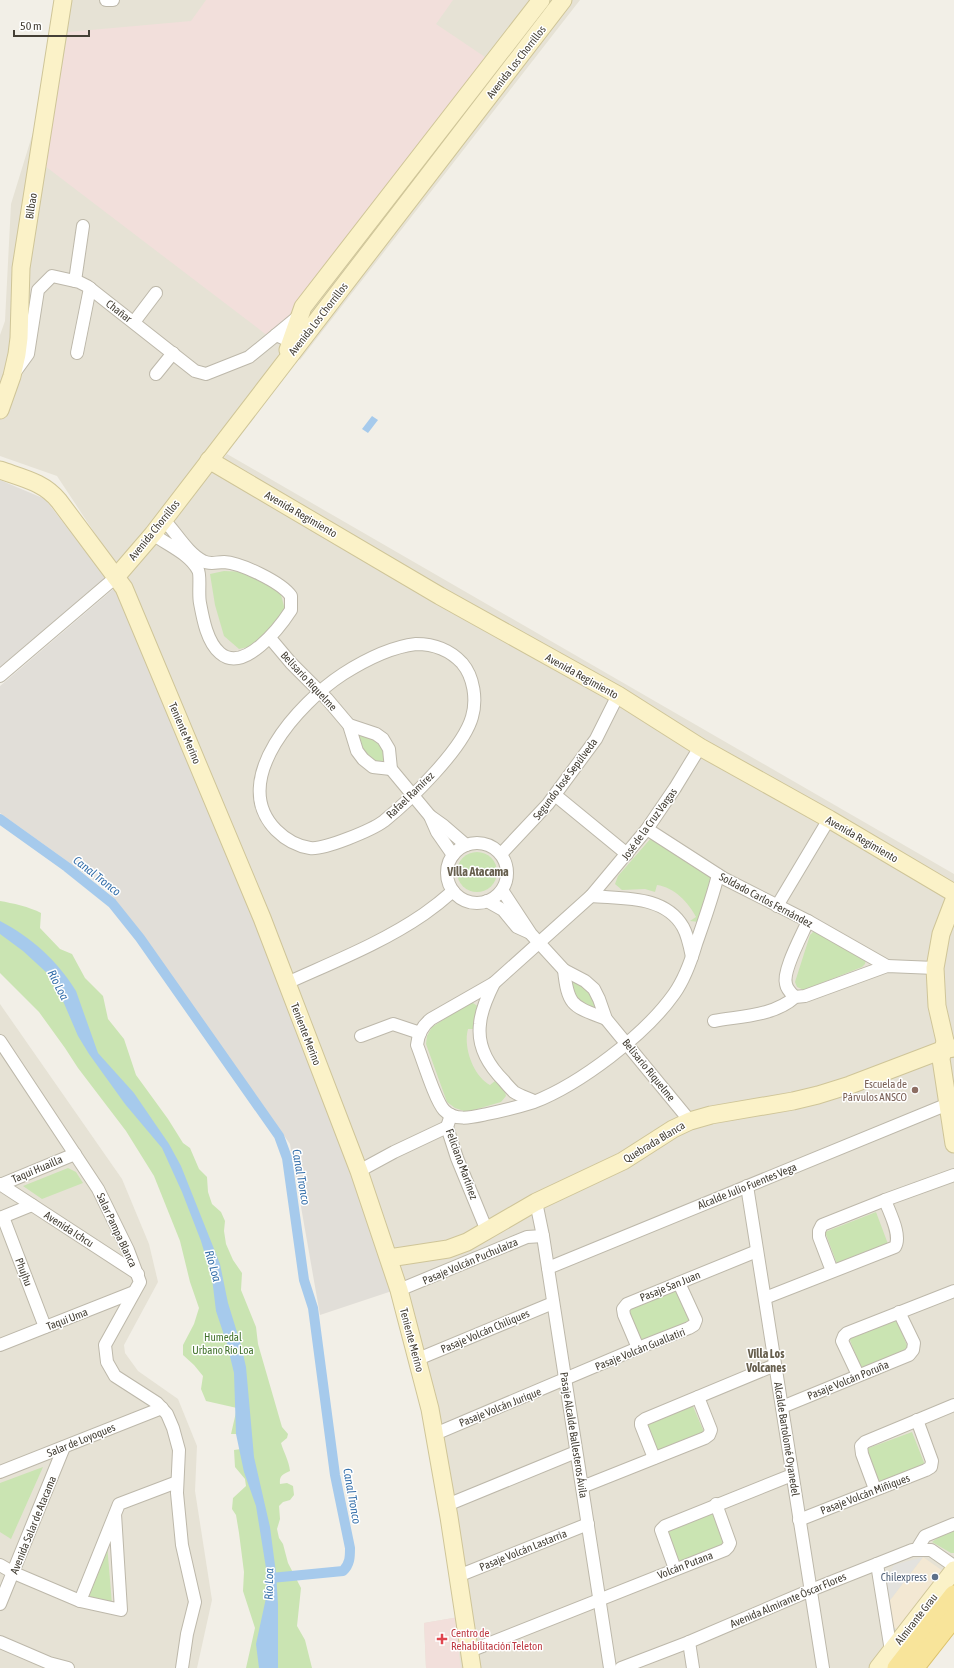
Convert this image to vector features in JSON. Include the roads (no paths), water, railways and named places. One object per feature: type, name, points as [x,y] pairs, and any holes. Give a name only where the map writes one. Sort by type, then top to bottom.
[{"type":"main road","points":[[914,1668],[947,1615],[950,1583]]},
{"type":"main road","name":"Almirante Grau","points":[[894,1660],[947,1615]]},
{"type":"street","name":"Bilbao","points":[[0,410],[12,376],[19,338],[21,268],[63,0]]},
{"type":"street","points":[[106,0],[113,0]]},
{"type":"street","name":"Avenida Los Chorrillos","points":[[286,361],[283,338],[302,311],[541,0]]},
{"type":"street","name":"Avenida Los Chorrillos","points":[[286,361],[563,0]]},
{"type":"street","points":[[75,281],[83,226]]},
{"type":"street","name":"Chañar","points":[[12,376],[28,354],[38,290],[52,276],[84,284],[195,371],[206,374],[249,357],[283,338]]},
{"type":"street","points":[[77,353],[90,288]]},
{"type":"street","points":[[134,322],[156,293]]},
{"type":"street","points":[[302,311],[309,314],[322,314]]},
{"type":"street","points":[[156,374],[173,353]]},
{"type":"street","name":"Avenida Chorrillos","points":[[0,676],[116,577],[152,534],[286,361]]},
{"type":"street","name":"Avenida Regimiento","points":[[209,460],[440,596],[618,696],[700,747],[829,819],[954,893]]},
{"type":"street","name":"Teniente Merino","points":[[0,470],[32,481],[50,491],[124,588],[262,918],[359,1171],[399,1290],[418,1359],[435,1434],[472,1668]]},
{"type":"street","points":[[163,519],[175,531],[204,567]]},
{"type":"street","points":[[152,534],[163,543],[184,554],[194,564],[204,567],[224,562],[247,569],[281,586],[287,591],[292,602],[291,610],[270,638],[242,657],[231,658],[219,652],[209,636],[198,594],[204,567]]},
{"type":"street","name":"Belisario Riquelme","points":[[270,638],[291,663],[320,692],[349,725],[358,751],[363,759],[373,767],[390,769]]},
{"type":"street","name":"Rafael Ramírez","points":[[424,644],[438,646],[459,660],[467,671],[473,687],[474,704],[472,718],[464,735],[446,760],[383,822],[323,848],[310,848],[292,842],[269,822],[261,805],[260,776],[269,755],[279,738],[294,718],[320,692],[358,665],[377,656],[402,646],[424,644]]},
{"type":"street","name":"Segundo José Sepúlveda","points":[[501,854],[525,830],[555,796],[596,739],[618,696]]},
{"type":"street","points":[[349,725],[376,734],[383,739],[389,749],[390,769],[430,816],[466,845]]},
{"type":"street","name":"José de la Cruz Vargas","points":[[420,1033],[424,1025],[431,1019],[494,983],[591,896],[647,829],[675,788],[700,747]]},
{"type":"street","points":[[555,796],[627,854]]},
{"type":"street","points":[[430,816],[437,832],[453,855]]},
{"type":"street","points":[[777,906],[829,819]]},
{"type":"street","name":"Soldado Carlos Fernández","points":[[647,829],[718,875],[808,921],[887,966]]},
{"type":"street","points":[[475,843],[485,844],[494,848],[501,854],[505,862],[507,872],[506,881],[502,890],[495,897],[478,903],[468,902],[460,898],[453,891],[449,883],[447,873],[453,855],[466,845],[475,843]]},
{"type":"street","points":[[451,1115],[467,1118],[500,1111],[534,1101],[564,1087],[600,1064],[627,1043],[650,1021],[674,994],[692,959],[711,905],[718,875]]},
{"type":"street","name":"Belisario Riquelme","points":[[502,890],[532,934],[541,942],[564,970],[585,981],[594,989],[606,1019],[690,1121]]},
{"type":"street","points":[[287,983],[366,947],[404,927],[453,891]]},
{"type":"street","points":[[591,896],[633,898],[662,906],[672,914],[683,927],[692,959]]},
{"type":"street","points":[[954,900],[941,934],[935,968],[937,1006],[948,1049],[941,1059],[949,1094],[954,1144]]},
{"type":"street","name":"Belisario Riquelme","points":[[487,901],[503,910],[517,927],[532,934]]},
{"type":"street","points":[[795,997],[789,991],[785,983],[787,968],[808,921]]},
{"type":"street","points":[[714,1021],[772,1011],[788,1004],[795,997],[805,996],[887,966],[935,968]]},
{"type":"street","name":"Belisario Riquelme","points":[[564,970],[566,991],[570,1000],[581,1009],[606,1019]]},
{"type":"street","name":"José de la Cruz Vargas","points":[[494,983],[486,998],[480,1023],[482,1048],[488,1064],[514,1092],[534,1101]]},
{"type":"street","points":[[361,1036],[393,1024],[420,1033]]},
{"type":"street","name":"Feliciano Martínez","points":[[420,1033],[417,1046],[439,1101],[444,1110],[451,1115],[447,1127],[457,1158],[487,1232]]},
{"type":"street","name":"Salar Pampa Blanca","points":[[1,1044],[98,1189],[138,1274],[140,1282],[106,1345],[105,1356],[109,1367],[115,1376],[150,1398],[162,1408],[170,1421],[179,1450],[177,1493],[182,1545],[194,1602],[182,1668]]},
{"type":"street","name":"Quebrada Blanca","points":[[389,1258],[448,1249],[467,1242],[487,1232],[536,1202],[623,1161],[673,1129],[690,1121],[706,1116],[793,1101],[818,1095],[850,1085],[948,1049]]},
{"type":"street","name":"Alcalde Julio Fuentes Vega","points":[[548,1268],[747,1186],[949,1094]]},
{"type":"street","points":[[359,1171],[394,1152],[447,1127]]},
{"type":"street","name":"Taqui Huailla","points":[[0,1184],[75,1154]]},
{"type":"street","points":[[832,1271],[819,1237],[819,1231],[822,1225],[954,1175]]},
{"type":"street","name":"Avenida Ichcu","points":[[0,1184],[138,1274]]},
{"type":"street","name":"Alcalde Bartolomé Oyanedel","points":[[747,1186],[823,1668]]},
{"type":"street","points":[[765,1298],[895,1247],[898,1242],[898,1236],[885,1200]]},
{"type":"street","name":"Pasaje Alcalde Ballesteros Ávila","points":[[536,1202],[543,1236],[610,1668]]},
{"type":"street","points":[[2,1217],[32,1205]]},
{"type":"street","name":"Phujhu","points":[[2,1217],[45,1327]]},
{"type":"street","name":"Pasaje Volcán Puchulaiza","points":[[399,1290],[527,1237],[543,1236]]},
{"type":"street","name":"Pasaje San Juan","points":[[638,1348],[624,1315],[623,1309],[626,1304],[757,1251]]},
{"type":"street","name":"Pasaje Volcán Guallatiri","points":[[565,1380],[694,1325],[696,1320],[678,1283]]},
{"type":"street","points":[[858,1375],[842,1341],[847,1333],[954,1291]]},
{"type":"street","name":"Taqui Uma","points":[[0,1345],[134,1292]]},
{"type":"street","name":"Pasaje Volcán Chiliques","points":[[418,1359],[553,1303]]},
{"type":"street","name":"Pasaje Volcán Poruña","points":[[782,1407],[909,1355],[913,1350],[914,1343],[899,1312]]},
{"type":"street","points":[[654,1458],[641,1422],[775,1365]]},
{"type":"street","name":"Pasaje Volcán Jurique","points":[[435,1434],[565,1380]]},
{"type":"street","points":[[582,1487],[705,1438],[709,1435],[711,1430],[698,1397]]},
{"type":"street","points":[[875,1490],[862,1454],[861,1446],[865,1442],[954,1405]]},
{"type":"street","name":"Salar de Loyoques","points":[[0,1472],[162,1408]]},
{"type":"street","name":"Pasaje Volcán Miñiques","points":[[799,1520],[931,1467],[932,1461],[917,1420]]},
{"type":"street","name":"Avenida Salar de Atacama","points":[[0,1604],[14,1573],[64,1447]]},
{"type":"street","points":[[447,1505],[576,1452]]},
{"type":"street","points":[[675,1569],[662,1536],[661,1530],[665,1526],[716,1504],[792,1475]]},
{"type":"street","points":[[80,1601],[119,1504],[177,1482]]},
{"type":"street","name":"Volcán Putana","points":[[470,1651],[728,1547],[730,1543],[716,1504]]},
{"type":"street","points":[[0,1565],[14,1573],[80,1601],[121,1610],[115,1514]]},
{"type":"street","name":"Pasaje Volcán Lastarria","points":[[458,1576],[588,1524]]},
{"type":"street","points":[[954,1524],[925,1536],[917,1549],[931,1550],[954,1566]]},
{"type":"street","name":"Avenida Almirante Óscar Flores","points":[[621,1668],[689,1642],[810,1590],[917,1549]]},
{"type":"street","points":[[877,1564],[894,1660]]},
{"type":"street","name":"Almirante Grau","points":[[878,1668],[894,1660],[950,1583]]},
{"type":"street","points":[[0,1642],[48,1666],[68,1668]]},
{"type":"street","points":[[689,1642],[693,1668]]},
{"type":"water","points":[[372,416],[378,420],[368,433],[362,429]]},
{"type":"water","name":"Río Loa","points":[[0,921],[33,942],[61,969],[69,980],[76,991],[98,1053],[134,1093],[169,1144],[181,1166],[220,1264],[228,1303],[246,1367],[254,1457],[270,1527],[276,1573],[278,1604],[278,1668],[259,1668],[256,1644],[266,1598],[266,1568],[256,1506],[244,1472],[236,1434],[234,1373],[227,1344],[216,1311],[212,1278],[201,1241],[182,1192],[162,1148],[125,1104],[89,1054],[78,1036],[60,994],[47,973],[23,951],[0,934]]},
{"type":"waterway","name":"Canal Tronco","points":[[0,819],[67,867],[112,903],[140,938],[279,1136],[287,1158],[304,1280],[313,1308],[335,1475],[350,1554],[348,1563],[343,1571],[271,1578]]},
{"type":"place","name":"Escuela de Párvulos ANSCO","points":[[915,1090]]},
{"type":"place","name":"Chilexpress","points":[[935,1577]]},
{"type":"place","name":"Centro de Rehabilitación Teleton","points":[[442,1639]]},
{"type":"district","name":"Villa Atacama","points":[[478,872]]},
{"type":"district","name":"Villa Los Volcanes","points":[[766,1361]]},
{"type":"park label","name":"Humedal Urbano Río Loa","points":[[223,1343]]}]
